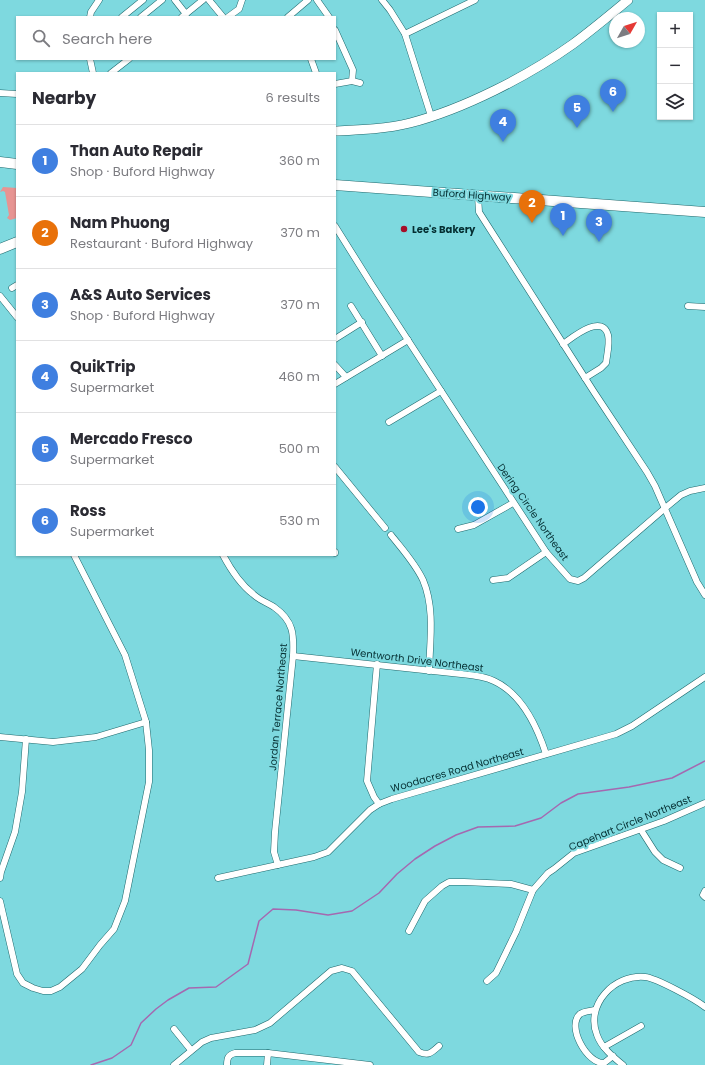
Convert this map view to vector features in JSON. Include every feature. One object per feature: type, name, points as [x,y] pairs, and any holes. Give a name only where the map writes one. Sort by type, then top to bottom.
[{"type":"main road","points":[[336,131],[365,130],[410,123],[444,113],[467,103],[534,69],[574,43],[628,0]]},
{"type":"main road","points":[[0,162],[16,164]]},
{"type":"main road","name":"Buford Highway","points":[[336,185],[705,212]]},
{"type":"main road","points":[[0,249],[16,242]]},
{"type":"street","points":[[90,16],[91,12],[100,0]]},
{"type":"street","points":[[123,16],[144,0]]},
{"type":"street","points":[[142,16],[162,0]]},
{"type":"street","points":[[175,0],[184,15],[203,0]]},
{"type":"street","points":[[209,0],[222,16]]},
{"type":"street","points":[[230,16],[240,9],[242,0]]},
{"type":"street","points":[[289,16],[308,0]]},
{"type":"street","points":[[317,0],[329,16]]},
{"type":"street","points":[[382,0],[405,34],[431,116]]},
{"type":"street","points":[[405,34],[475,0]]},
{"type":"street","points":[[293,16],[296,10]]},
{"type":"street","points":[[336,32],[353,70],[352,82]]},
{"type":"street","points":[[90,60],[92,72]]},
{"type":"street","points":[[112,72],[128,60]]},
{"type":"street","points":[[312,60],[316,72]]},
{"type":"street","points":[[336,84],[352,82],[360,83]]},
{"type":"street","points":[[0,93],[16,94]]},
{"type":"street","points":[[478,196],[479,212],[655,486],[697,582],[705,595]]},
{"type":"street","name":"Dering Circle Northeast","points":[[336,228],[546,552],[570,579],[581,580],[664,509],[690,491],[705,488]]},
{"type":"street","points":[[0,296],[16,316]]},
{"type":"street","points":[[351,306],[382,356]]},
{"type":"street","points":[[688,306],[705,307]]},
{"type":"street","points":[[336,337],[362,322]]},
{"type":"street","points":[[563,344],[595,325],[605,328],[609,339],[606,363],[585,378]]},
{"type":"street","points":[[336,383],[408,340]]},
{"type":"street","points":[[336,366],[346,378]]},
{"type":"street","points":[[389,422],[441,391]]},
{"type":"street","points":[[336,468],[385,528]]},
{"type":"street","points":[[458,529],[474,525],[514,503]]},
{"type":"street","points":[[391,535],[415,566],[423,580],[429,600],[431,624],[429,670]]},
{"type":"street","points":[[494,580],[508,578],[546,552]]},
{"type":"street","points":[[0,901],[17,974],[24,983],[33,988],[43,991],[51,991],[60,987],[82,969],[114,929],[125,901],[149,782],[149,750],[146,722],[125,655],[75,556]]},
{"type":"street","name":"Jordan Terrace Northeast","points":[[224,556],[230,568],[254,595],[276,608],[287,619],[292,629],[294,640],[275,832],[274,852],[278,865]]},
{"type":"street","name":"Wentworth Drive Northeast","points":[[293,656],[429,670],[481,677],[494,681],[514,695],[524,708],[536,728],[546,754]]},
{"type":"street","points":[[377,664],[367,781],[379,804]]},
{"type":"street","name":"Woodacres Road Northeast","points":[[218,878],[314,857],[328,852],[362,818],[379,804],[415,791],[616,734],[632,726],[705,677]]},
{"type":"street","points":[[0,737],[53,742],[96,737],[146,722]]},
{"type":"street","points":[[0,878],[16,832],[22,792],[26,739]]},
{"type":"street","name":"Capehart Circle Northeast","points":[[487,981],[496,973],[516,932],[533,890],[548,873],[574,854],[641,830],[705,803]]},
{"type":"street","points":[[641,830],[663,860],[680,868]]},
{"type":"street","points":[[409,931],[425,901],[442,886],[449,882],[511,884],[533,890]]},
{"type":"street","points":[[705,891],[703,895],[705,897]]},
{"type":"street","points":[[174,1065],[191,1050],[202,1042],[211,1038],[255,1030],[270,1023],[332,971],[342,968],[352,971],[419,1052],[425,1055],[431,1053],[439,1046]]},
{"type":"street","points":[[623,1065],[604,1047],[595,1028],[595,1010],[601,999],[612,986],[624,980],[646,976],[692,997],[705,1007]]},
{"type":"street","points":[[595,1010],[581,1014],[577,1018],[576,1029],[579,1041],[591,1058],[599,1063],[604,1063],[613,1056]]},
{"type":"street","points":[[604,1047],[641,1026]]},
{"type":"street","points":[[174,1029],[191,1050]]},
{"type":"street","points":[[226,1065],[227,1058],[230,1054],[235,1053],[268,1054],[370,1065]]},
{"type":"street","points":[[267,1065],[268,1054]]},
{"type":"shaded area","points":[[3,187],[16,188],[16,218],[10,220],[7,218],[9,215],[5,192],[0,192]]},
{"type":"waterway","points":[[91,1065],[112,1058],[131,1045],[141,1023],[168,1000],[189,988],[216,987],[248,964],[259,921],[273,909],[296,910],[328,915],[352,911],[379,893],[397,874],[415,859],[456,835],[478,827],[515,826],[541,818],[561,803],[578,794],[629,787],[672,778],[705,761]]},
{"type":"place","name":"Ross","points":[[613,112]]},
{"type":"place","name":"Mercado Fresco","points":[[577,128]]},
{"type":"place","name":"QuikTrip","points":[[503,142]]},
{"type":"place","name":"Nam Phuong","points":[[532,223]]},
{"type":"place","name":"Lee's Bakery","points":[[404,229]]},
{"type":"place","name":"Than Auto Repair","points":[[563,236]]},
{"type":"place","name":"A&S Auto Services","points":[[599,242]]}]
